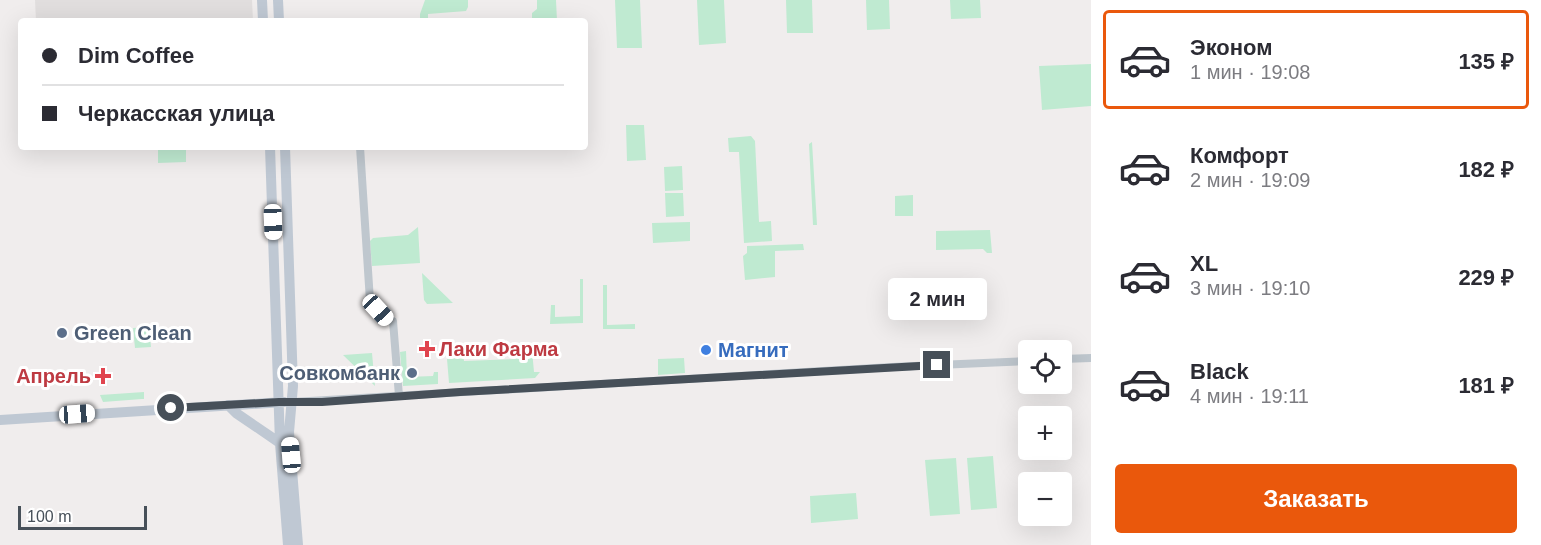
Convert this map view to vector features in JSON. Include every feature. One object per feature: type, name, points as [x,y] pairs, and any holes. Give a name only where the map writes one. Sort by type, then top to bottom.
[{"type":"street","points":[[262,0],[263,18]]},
{"type":"street","points":[[278,0],[279,18]]},
{"type":"street","points":[[270,150],[280,443],[288,545]]},
{"type":"street","points":[[285,150],[293,402],[289,432],[298,545]]},
{"type":"street","points":[[360,150],[370,301],[387,319],[393,321],[399,396]]},
{"type":"street","points":[[1072,359],[1091,358]]},
{"type":"street","points":[[0,420],[892,367],[1018,362]]},
{"type":"street","points":[[228,405],[280,443]]},
{"type":"shaded area","points":[[35,0],[252,0],[253,18],[36,18]]},
{"type":"green space","points":[[425,0],[468,0],[466,11],[428,14],[428,18],[420,18]]},
{"type":"green space","points":[[537,0],[556,0],[557,18],[532,18],[532,13],[537,9]]},
{"type":"green space","points":[[615,0],[640,0],[642,48],[617,48]]},
{"type":"green space","points":[[697,0],[724,0],[726,43],[699,45]]},
{"type":"green space","points":[[786,0],[812,0],[813,33],[787,33]]},
{"type":"green space","points":[[866,0],[889,0],[890,29],[867,30]]},
{"type":"green space","points":[[950,0],[980,0],[981,18],[951,19]]},
{"type":"green space","points":[[1091,64],[1091,106],[1042,110],[1039,66]]},
{"type":"green space","points":[[626,125],[644,125],[646,160],[627,161]]},
{"type":"green space","points":[[751,136],[755,141],[759,222],[771,221],[772,241],[744,243],[739,152],[729,152],[728,138]]},
{"type":"green space","points":[[812,142],[817,225],[813,225],[809,144]]},
{"type":"green space","points":[[158,150],[186,150],[186,162],[158,163]]},
{"type":"green space","points":[[682,166],[683,190],[665,191],[664,167]]},
{"type":"green space","points":[[665,193],[683,193],[684,216],[666,217]]},
{"type":"green space","points":[[913,195],[913,216],[895,216],[895,196]]},
{"type":"green space","points":[[690,222],[690,241],[653,243],[652,223]]},
{"type":"green space","points":[[418,227],[420,263],[372,266],[370,241],[373,238],[408,235]]},
{"type":"green space","points":[[990,230],[992,253],[987,253],[983,249],[936,250],[936,231]]},
{"type":"green space","points":[[803,244],[804,250],[775,251],[775,277],[745,280],[743,256],[747,253],[747,246]]},
{"type":"green space","points":[[422,273],[453,303],[427,304],[424,300]]},
{"type":"green space","points":[[580,279],[583,279],[583,323],[550,324],[551,305],[555,305],[555,317],[580,316]]},
{"type":"green space","points":[[893,281],[921,282],[922,302],[893,304]]},
{"type":"green space","points":[[603,285],[607,285],[607,325],[635,324],[635,329],[603,329]]},
{"type":"green space","points":[[149,327],[151,347],[135,348],[133,328]]},
{"type":"green space","points":[[515,350],[532,350],[534,372],[540,372],[535,378],[449,383],[447,359],[451,355],[463,354],[464,361],[516,359]]},
{"type":"green space","points":[[406,351],[407,377],[433,376],[434,372],[438,372],[438,384],[403,386],[400,352]]},
{"type":"green space","points":[[372,353],[375,386],[343,355]]},
{"type":"green space","points":[[684,358],[685,373],[658,375],[658,359]]},
{"type":"green space","points":[[144,392],[144,399],[103,402],[100,395]]},
{"type":"green space","points":[[993,456],[997,508],[971,510],[967,458]]},
{"type":"green space","points":[[956,458],[960,514],[930,516],[925,460]]},
{"type":"green space","points":[[856,493],[858,519],[811,523],[810,496]]},
{"type":"place","name":"Green Clean","points":[[62,333]]},
{"type":"place","name":"Лаки Фарма","points":[[427,349]]},
{"type":"place","name":"Магнит","points":[[706,350]]},
{"type":"place","name":"Совкомбанк","points":[[412,373]]},
{"type":"place","name":"Апрель","points":[[103,376]]},
{"type":"route","points":[[171,408],[322,402],[937,365]]}]
